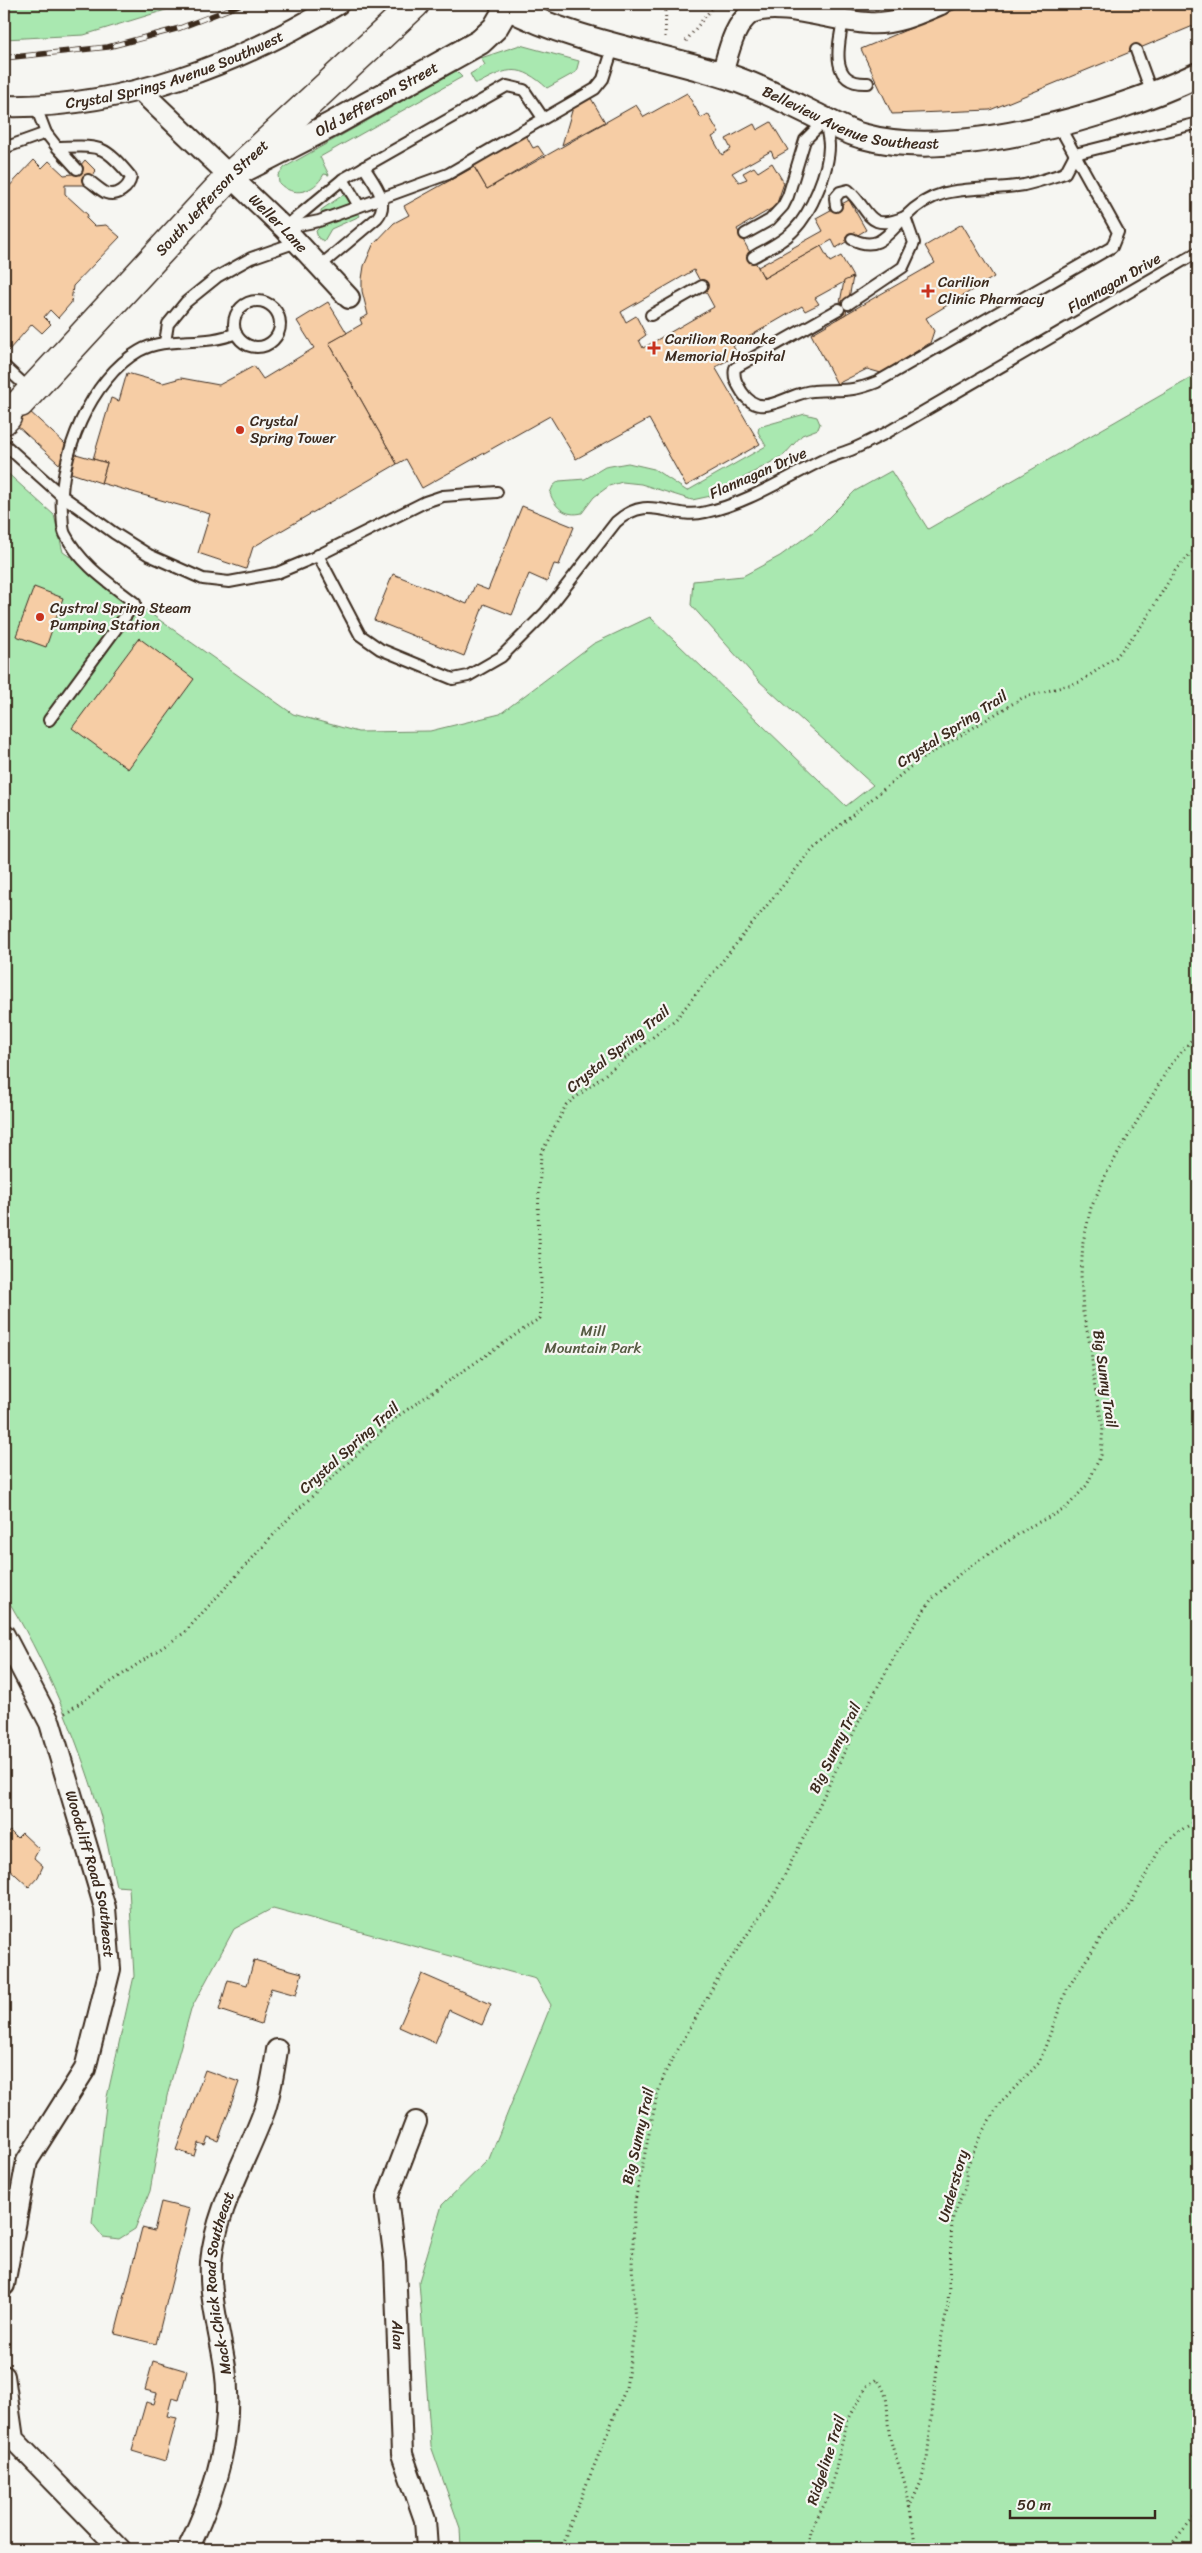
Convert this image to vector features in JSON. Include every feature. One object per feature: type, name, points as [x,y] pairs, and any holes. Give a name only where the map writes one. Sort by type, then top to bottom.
[{"type":"main road","name":"South Jefferson Street","points":[[15,408],[229,177],[415,4]]},
{"type":"street","name":"Crystal Springs Avenue Southwest","points":[[4,106],[36,107],[140,90],[233,58],[276,39],[338,4]]},
{"type":"street","points":[[722,74],[739,26],[750,14],[764,8],[783,8],[843,21],[891,23],[941,4]]},
{"type":"street","name":"Belleview Avenue Southeast","points":[[506,5],[577,35],[722,74],[769,93],[861,136],[893,142],[922,143],[988,138],[1058,124],[1122,106],[1198,75]]},
{"type":"street","name":"Old Jefferson Street","points":[[229,177],[329,126],[480,42],[496,28],[506,5]]},
{"type":"street","name":"Weller Lane","points":[[140,90],[291,235],[348,298]]},
{"type":"street","name":"Woodcliff Road Southeast","points":[[4,1635],[50,1723],[105,1908],[110,1970],[85,2069],[27,2161],[4,2285]]},
{"type":"street","name":"Mack-Chick Road Southeast","points":[[188,2549],[208,2504],[226,2443],[228,2411],[225,2369],[214,2300],[211,2263],[226,2204],[265,2109],[277,2050]]},
{"type":"street","name":"Alan","points":[[416,2122],[387,2198],[395,2272],[402,2454],[425,2520],[427,2549]]},
{"type":"street","points":[[4,2376],[8,2443],[120,2549]]},
{"type":"lane","points":[[843,21],[838,48],[838,60],[842,72],[850,80],[859,84],[868,83]]},
{"type":"lane","points":[[165,342],[168,324],[186,302],[217,277],[319,221],[448,174],[599,85],[614,45]]},
{"type":"lane","points":[[1136,50],[1152,94]]},
{"type":"lane","points":[[291,235],[343,179],[508,86],[524,90],[543,118]]},
{"type":"lane","points":[[36,107],[46,133],[77,169]]},
{"type":"lane","points":[[745,234],[770,220],[783,206],[788,196],[805,140],[825,120]]},
{"type":"lane","points":[[752,257],[783,240],[794,230],[807,213],[823,173],[829,148],[825,120]]},
{"type":"lane","points":[[852,239],[864,245],[878,243],[917,204],[942,192],[1024,184],[1065,173],[1075,154],[1198,123]]},
{"type":"lane","points":[[905,217],[914,243],[903,267],[843,306],[735,368],[735,381],[750,401],[766,406],[801,393],[812,391],[849,391],[877,382],[1112,247],[1118,232],[1058,124]]},
{"type":"lane","points":[[4,148],[46,133]]},
{"type":"lane","points":[[57,147],[100,147],[114,156],[132,177],[130,184],[118,193],[106,193],[88,180]]},
{"type":"lane","points":[[320,266],[377,218],[384,206],[382,198],[364,167]]},
{"type":"lane","points":[[343,179],[359,206]]},
{"type":"lane","points":[[836,206],[835,198],[840,192],[848,190],[856,198],[867,215],[877,222],[889,224],[905,217]]},
{"type":"lane","name":"Flannagan Drive","points":[[318,555],[360,635],[380,649],[453,679],[468,676],[501,657],[531,627],[616,522],[628,512],[642,508],[657,508],[691,515],[708,512],[749,496],[824,459],[855,448],[888,432],[1198,252]]},
{"type":"lane","points":[[651,315],[702,286]]},
{"type":"lane","points":[[251,302],[266,303],[277,314],[280,328],[273,341],[267,345],[252,347],[245,344],[236,333],[235,318],[244,306],[251,302]]},
{"type":"lane","points":[[49,720],[135,603],[85,565],[64,532],[61,495],[73,442],[91,401],[119,364],[142,349],[165,342],[214,341],[236,333]]},
{"type":"lane","points":[[4,366],[15,408]]},
{"type":"lane","points":[[4,444],[61,495],[114,533],[182,572],[203,579],[229,582],[277,573],[318,555],[425,502],[443,496],[497,492]]},
{"type":"path","points":[[658,4],[666,8],[684,4]]},
{"type":"path","points":[[686,40],[715,4]]},
{"type":"path","points":[[665,37],[666,8]]},
{"type":"path","name":"Crystal Spring Trail","points":[[50,1723],[184,1633],[289,1518],[398,1416],[540,1318],[541,1281],[538,1214],[541,1154],[566,1105],[676,1019],[813,848],[915,763],[1022,698],[1080,682],[1116,657],[1143,624],[1176,569],[1198,546]]},
{"type":"path","name":"Big Sunny Trail","points":[[560,2549],[626,2388],[635,2325],[632,2265],[635,2201],[656,2094],[666,2071],[718,1978],[776,1892],[811,1824],[858,1723],[898,1650],[931,1600],[962,1572],[1021,1532],[1065,1509],[1087,1485],[1101,1454],[1103,1428],[1094,1383],[1091,1349],[1083,1312],[1081,1275],[1084,1242],[1091,1208],[1106,1174],[1169,1067],[1198,1032]]},
{"type":"path","name":"Understory","points":[[908,2508],[921,2482],[927,2459],[939,2350],[948,2305],[952,2220],[965,2187],[967,2167],[981,2134],[999,2104],[1039,2063],[1067,1989],[1100,1939],[1128,1909],[1158,1852],[1178,1832],[1198,1820]]},
{"type":"path","name":"Ridgeline Trail","points":[[808,2549],[810,2531],[829,2496],[847,2422],[867,2386],[876,2379],[882,2386],[887,2401],[889,2434],[893,2454],[903,2478],[916,2549]]},
{"type":"path","points":[[1167,2549],[1198,2514]]},
{"type":"green space","points":[[4,4],[185,4],[84,35],[4,39]]},
{"type":"green space","points":[[520,45],[579,61],[576,72],[547,88],[529,75],[514,70],[506,71],[475,83],[470,74],[485,65],[481,58]]},
{"type":"green space","points":[[456,71],[462,77],[320,157],[329,175],[324,174],[315,186],[297,192],[285,188],[279,183],[278,175],[285,167]]},
{"type":"green space","points":[[343,195],[349,199],[348,205],[321,213],[321,210]]},
{"type":"green space","points":[[358,212],[360,216],[331,229],[324,241],[318,238],[316,231],[321,226]]},
{"type":"green space","name":"Mill Mountain Park","points":[[1198,374],[1198,2549],[461,2549],[460,2528],[431,2446],[419,2281],[442,2205],[489,2159],[551,2005],[536,1979],[273,1908],[234,1929],[191,2009],[167,2096],[150,2191],[135,2229],[119,2239],[103,2237],[92,2223],[107,2097],[134,1976],[129,1887],[116,1886],[101,1817],[80,1752],[46,1670],[19,1618],[4,1594],[4,470],[54,515],[63,552],[293,714],[358,732],[430,731],[500,714],[593,644],[650,617],[846,806],[873,785],[758,680],[691,605],[693,581],[743,576],[780,556],[817,529],[855,491],[891,471],[928,529]]},
{"type":"green space","points":[[805,414],[817,417],[820,424],[818,429],[802,435],[784,455],[711,496],[692,500],[641,484],[622,482],[609,486],[594,497],[582,513],[571,514],[558,507],[550,493],[553,486],[559,481],[585,479],[605,467],[628,463],[654,469],[687,491],[766,446],[758,432],[759,427]]},
{"type":"building","points":[[968,4],[1198,4],[1198,24],[990,110],[892,114],[861,49]]},
{"type":"building","points":[[687,93],[701,118],[708,114],[719,133],[712,137],[722,155],[731,149],[726,139],[754,124],[757,130],[771,122],[788,150],[774,158],[771,151],[732,173],[739,182],[747,179],[743,173],[754,167],[758,172],[772,163],[784,183],[776,206],[737,229],[764,278],[821,246],[830,262],[841,256],[853,277],[815,298],[819,304],[805,311],[802,306],[733,346],[738,355],[715,367],[760,444],[686,486],[649,419],[576,459],[550,416],[422,488],[406,459],[397,464],[329,343],[362,324],[360,319],[368,315],[362,291],[362,279],[364,266],[373,245],[394,223],[409,215],[404,206],[474,167],[487,189],[636,105],[644,117]],"holes":[[[694,270],[714,307],[643,348],[639,340],[646,335],[636,316],[626,322],[621,312]]]},
{"type":"building","points":[[589,95],[605,122],[562,145],[574,104]]},
{"type":"building","points":[[524,132],[533,148],[538,146],[544,155],[487,189],[472,163]]},
{"type":"building","points":[[34,160],[42,168],[49,161],[64,175],[73,174],[85,160],[96,171],[84,185],[65,185],[65,194],[88,215],[86,218],[94,226],[106,225],[120,237],[73,286],[71,303],[58,318],[50,310],[44,317],[51,324],[42,333],[32,324],[8,351],[4,347],[4,192]]},
{"type":"building","points":[[849,200],[866,230],[836,248],[832,240],[764,278],[758,267],[823,231],[816,218]]},
{"type":"building","points":[[962,224],[994,277],[926,318],[934,331],[930,343],[881,373],[867,369],[837,384],[811,334],[935,263],[925,246]]},
{"type":"building","points":[[853,277],[846,314],[837,319],[844,281]]},
{"type":"building","name":"Crystal Spring Tower","points":[[328,302],[347,333],[329,343],[397,464],[253,547],[246,569],[198,553],[210,514],[101,483],[107,463],[93,459],[111,398],[119,401],[127,373],[163,383],[181,378],[219,385],[254,366],[263,379],[314,348],[297,321]]},
{"type":"building","points":[[4,388],[76,454],[107,463],[101,483],[68,472],[4,414]]},
{"type":"building","points":[[522,506],[574,527],[559,565],[554,564],[547,582],[529,574],[512,615],[484,604],[464,656],[374,620],[393,574],[467,604],[475,585],[488,590]]},
{"type":"building","name":"Cystral Spring Steam Pumping Station","points":[[34,587],[63,598],[46,647],[16,636]]},
{"type":"building","points":[[139,638],[194,679],[128,769],[72,728]]},
{"type":"building","points":[[10,1831],[17,1838],[22,1833],[39,1849],[34,1858],[43,1866],[38,1877],[29,1887],[4,1864],[4,1836]]},
{"type":"building","points":[[254,1960],[302,1973],[296,1995],[271,1988],[261,2024],[219,2010],[228,1980],[247,1985]]},
{"type":"building","points":[[422,1974],[491,2004],[482,2025],[449,2010],[435,2043],[399,2027]]},
{"type":"building","points":[[205,2070],[239,2082],[218,2141],[208,2137],[205,2145],[198,2143],[194,2156],[176,2150]]},
{"type":"building","points":[[161,2202],[190,2209],[156,2344],[115,2334],[142,2228],[154,2231]]},
{"type":"building","points":[[153,2361],[187,2371],[179,2400],[172,2398],[167,2416],[177,2418],[165,2461],[132,2451],[146,2402],[154,2404],[157,2393],[145,2390]]},
{"type":"railway","points":[[4,58],[108,47],[180,28],[242,4]]},
{"type":"place","name":"Carilion Clinic Pharmacy","points":[[928,291]]},
{"type":"place","name":"Carilion Roanoke Memorial Hospital","points":[[654,348]]},
{"type":"place","name":"Crystal Spring Tower","points":[[240,430]]},
{"type":"place","name":"Cystral Spring Steam Pumping Station","points":[[40,617]]}]
